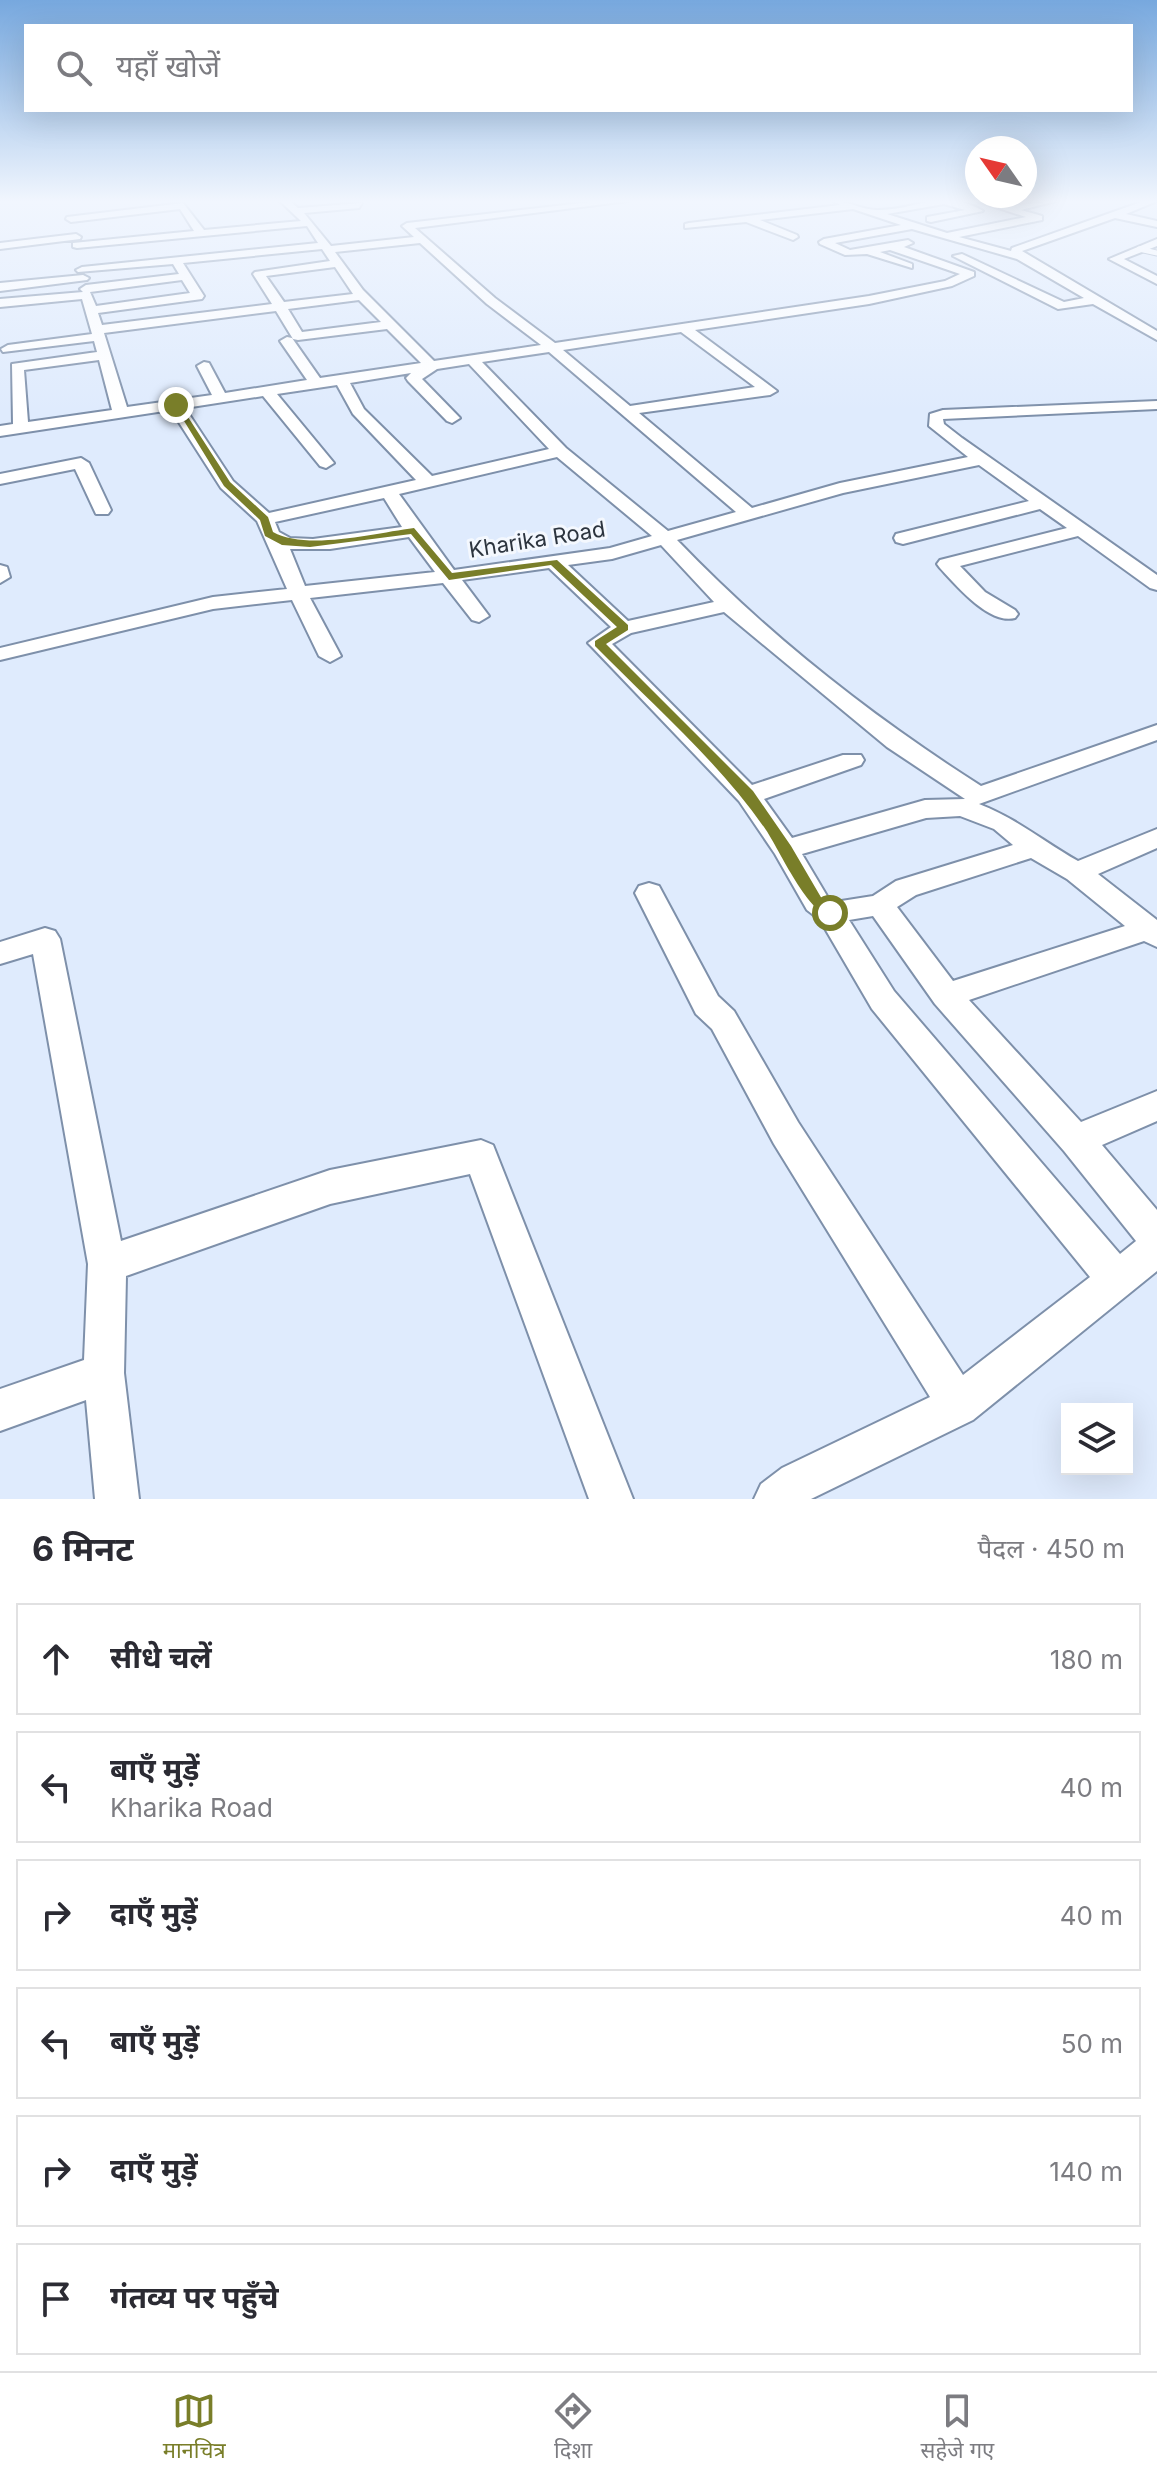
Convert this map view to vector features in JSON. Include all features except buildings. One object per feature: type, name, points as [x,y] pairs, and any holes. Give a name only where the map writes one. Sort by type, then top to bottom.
[{"type":"street","points":[[82,271],[97,334],[121,413]]},
{"type":"street","points":[[0,303],[133,271]]},
{"type":"street","points":[[91,310],[198,296],[184,271]]},
{"type":"street","points":[[284,271],[259,274],[283,307],[298,336],[390,325]]},
{"type":"street","points":[[344,271],[363,296],[432,367]]},
{"type":"street","points":[[457,271],[749,514]]},
{"type":"street","points":[[922,271],[952,282]]},
{"type":"street","points":[[0,431],[869,300],[952,282],[970,274],[961,271]]},
{"type":"street","points":[[991,271],[1062,306],[1096,300]]},
{"type":"street","points":[[1045,271],[1157,336]]},
{"type":"street","points":[[1138,271],[1157,281]]},
{"type":"street","points":[[0,287],[187,276]]},
{"type":"street","points":[[272,294],[352,283]]},
{"type":"street","points":[[8,349],[363,296]]},
{"type":"street","points":[[363,313],[377,311]]},
{"type":"street","points":[[291,322],[305,321]]},
{"type":"street","points":[[625,411],[769,390],[684,328]]},
{"type":"street","points":[[287,341],[317,384]]},
{"type":"street","points":[[21,428],[17,367],[103,355]]},
{"type":"street","points":[[473,361],[560,451],[664,537],[728,605],[895,742],[978,796],[1157,732]]},
{"type":"street","points":[[204,366],[221,398]]},
{"type":"street","points":[[432,367],[413,378],[452,418]]},
{"type":"street","points":[[342,381],[358,411],[426,480]]},
{"type":"street","points":[[267,391],[326,463]]},
{"type":"street","points":[[0,405],[19,402]]},
{"type":"street","points":[[176,405],[227,484],[265,519],[269,533],[276,538],[286,543],[310,544],[414,531]]},
{"type":"street","points":[[1155,581],[937,426],[935,417],[948,413],[1157,405]]},
{"type":"street","points":[[265,519],[390,493],[426,480],[560,451]]},
{"type":"street","name":"Kharika Road","points":[[0,654],[213,603],[449,577],[612,553],[840,488],[982,459]]},
{"type":"street","points":[[0,479],[81,463],[102,510]]},
{"type":"street","points":[[390,493],[414,531],[479,616]]},
{"type":"street","points":[[903,538],[1044,503]]},
{"type":"street","points":[[1008,614],[978,596],[947,564],[1081,530]]},
{"type":"street","points":[[276,538],[299,595],[330,656]]},
{"type":"street","points":[[553,562],[624,628]]},
{"type":"street","points":[[728,605],[624,628],[599,643],[748,795],[786,849],[817,903],[830,913],[883,1000],[1117,1280]]},
{"type":"street","points":[[748,795],[852,760]]},
{"type":"street","points":[[786,849],[925,809],[962,807],[1003,823],[1034,848],[1077,872],[1153,932]]},
{"type":"street","points":[[1077,872],[1157,838]]},
{"type":"street","points":[[830,913],[880,905],[906,888],[1034,848]]},
{"type":"street","points":[[649,893],[707,1005],[723,1020],[786,1133],[958,1405]]},
{"type":"street","points":[[880,905],[946,995],[1076,1140],[1157,1238]]},
{"type":"street","points":[[946,995],[1153,932]]},
{"type":"street","points":[[0,953],[45,939],[107,1264],[104,1373],[117,1499]]},
{"type":"street","points":[[1076,1140],[1157,1106]]},
{"type":"street","points":[[107,1264],[330,1187],[481,1156],[611,1499]]},
{"type":"street","points":[[776,1499],[797,1483],[958,1405],[1157,1248]]},
{"type":"street","points":[[0,1410],[104,1373]]},
{"type":"route","points":[[176,405],[227,484],[265,519],[269,533],[286,543],[310,544],[414,531],[449,577],[553,562],[624,628],[599,643],[748,795],[786,849],[817,903],[830,913]]}]
